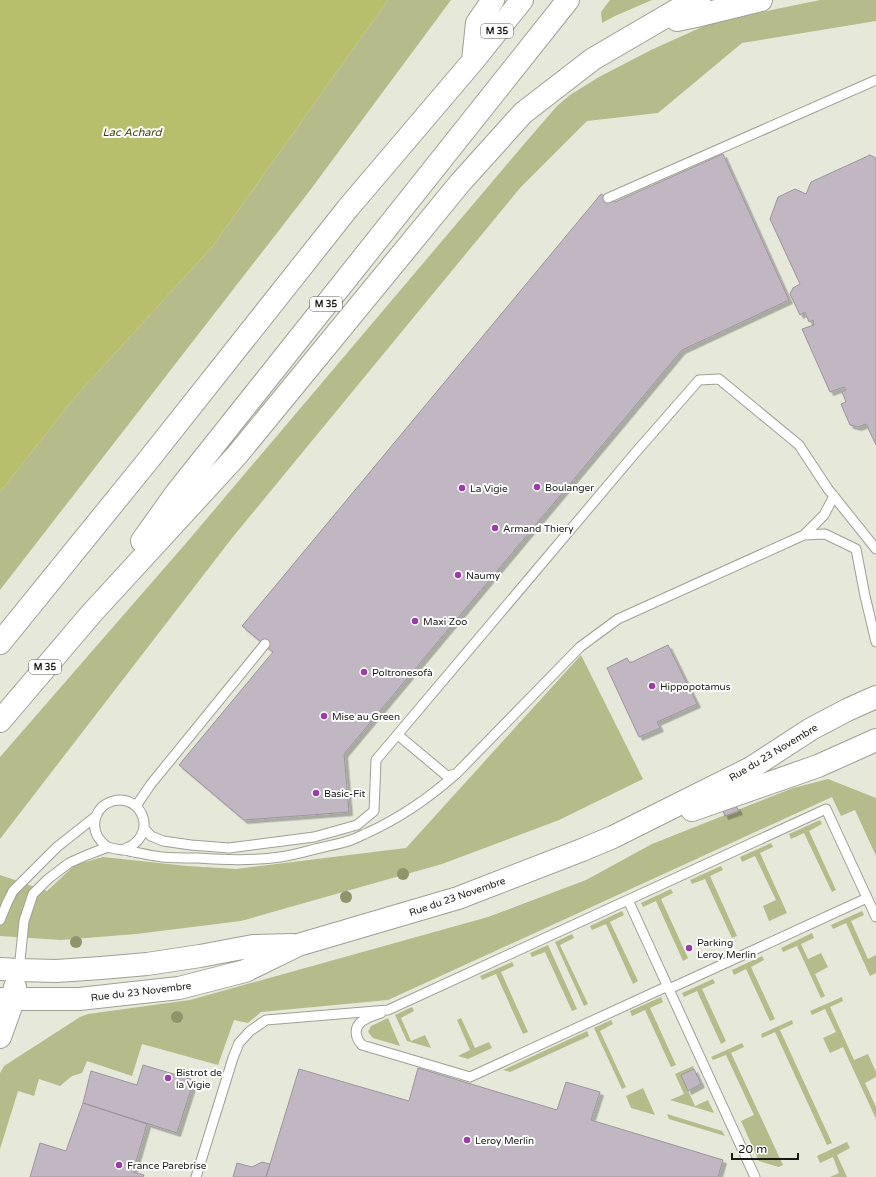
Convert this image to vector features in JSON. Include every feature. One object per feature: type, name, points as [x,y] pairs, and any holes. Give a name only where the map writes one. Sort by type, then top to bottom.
[{"type":"main road","points":[[473,61],[477,23],[493,0]]},
{"type":"main road","name":"M 35","points":[[0,643],[142,469],[348,208],[473,61],[522,0]]},
{"type":"main road","name":"M 35","points":[[0,721],[91,614],[177,492],[568,0]]},
{"type":"main road","points":[[91,614],[237,455],[460,183],[523,113],[593,59],[682,7],[699,0]]},
{"type":"main road","points":[[652,24],[696,16],[761,0]]},
{"type":"main road","name":"Rue du 23 Novembre","points":[[613,837],[751,768],[811,729],[876,697]]},
{"type":"main road","name":"Rue du 23 Novembre","points":[[6,999],[79,999],[180,988],[245,972],[298,945],[458,898],[613,837],[818,766],[868,743]]},
{"type":"main road","name":"Rue du 23 Novembre","points":[[9,970],[56,971],[101,968],[147,964],[253,946],[298,945]]},
{"type":"main road","points":[[0,1037],[5,1026],[9,970]]},
{"type":"lane","points":[[608,198],[876,80]]},
{"type":"lane","points":[[144,828],[151,836],[163,841],[191,846],[229,848],[314,837],[357,825],[374,811],[376,760],[636,452],[699,380],[719,379],[799,445],[834,496],[876,549]]},
{"type":"lane","points":[[95,817],[94,826],[96,834],[100,841],[108,847],[162,857],[237,860],[280,857],[351,840],[385,825],[442,786],[456,774],[580,647],[618,619],[804,534],[824,515],[834,496]]},
{"type":"lane","points":[[804,534],[825,534],[856,549],[876,642]]},
{"type":"lane","points":[[136,806],[151,784],[264,644]]},
{"type":"lane","points":[[398,735],[447,776],[456,774]]},
{"type":"lane","points":[[0,920],[13,891],[56,847],[95,817],[105,804],[112,801],[121,800],[136,806],[141,812],[144,820],[144,828],[141,836],[130,847],[122,850]]},
{"type":"lane","points":[[867,898],[470,1077],[362,1045],[356,1037],[358,1027],[361,1022],[826,809],[876,917]]},
{"type":"lane","points":[[9,970],[33,894],[48,879],[69,863],[108,847]]},
{"type":"lane","points":[[628,900],[755,1177]]},
{"type":"lane","points":[[196,1177],[233,1058],[239,1043],[250,1030],[266,1020],[388,1010]]},
{"type":"shaded area","points":[[388,0],[451,0],[308,193],[0,590],[0,492],[75,397],[212,247]]},
{"type":"shaded area","points":[[610,0],[652,0],[602,23],[601,12]]},
{"type":"shaded area","points":[[820,0],[876,0],[876,21],[742,43],[658,113],[587,121],[520,188],[232,538],[0,839],[0,757],[187,542],[557,106],[570,95],[599,77],[651,50],[713,22]]},
{"type":"shaded area","points":[[581,655],[643,779],[559,820],[442,864],[241,921],[136,934],[61,940],[0,936],[0,875],[47,891],[75,865],[103,857],[187,866],[236,869],[406,848]]},
{"type":"shaded area","points":[[828,779],[876,798],[876,856],[855,810],[841,816],[832,797],[388,1000],[261,1012],[248,1023],[234,1020],[218,1065],[142,1044],[132,1076],[87,1061],[82,1073],[72,1076],[60,1086],[39,1079],[34,1096],[18,1091],[0,1149],[0,1073],[4,1066],[80,1017],[88,1014],[190,1000],[488,917],[586,880],[652,844],[793,788]]},
{"type":"shaded area","points":[[820,820],[822,824],[809,831],[836,890],[832,892],[804,833],[791,839],[789,834]]},
{"type":"shaded area","points":[[771,843],[773,847],[760,853],[787,913],[769,921],[763,906],[776,900],[755,856],[742,862],[740,857]]},
{"type":"shaded area","points":[[721,866],[723,870],[710,876],[737,936],[732,938],[705,879],[692,884],[690,880]]},
{"type":"shaded area","points":[[671,889],[673,893],[661,899],[688,958],[683,961],[656,901],[643,907],[641,903]]},
{"type":"shaded area","points":[[622,911],[624,915],[610,922],[638,981],[633,984],[606,924],[592,930],[590,926]]},
{"type":"shaded area","points":[[862,911],[864,915],[851,921],[868,959],[876,955],[876,973],[870,976],[846,923],[833,929],[831,925]]},
{"type":"shaded area","points":[[812,933],[814,938],[801,944],[808,959],[821,953],[828,967],[815,974],[825,996],[821,998],[797,946],[783,952],[781,948]]},
{"type":"shaded area","points":[[572,934],[574,938],[560,945],[588,1004],[584,1006],[555,942]]},
{"type":"shaded area","points":[[548,945],[577,1009],[572,1011],[545,952],[532,957],[530,953]]},
{"type":"shaded area","points":[[762,956],[764,960],[751,967],[775,1019],[770,1021],[746,969],[734,975],[732,970]]},
{"type":"shaded area","points":[[512,962],[514,966],[501,972],[528,1032],[523,1034],[496,974],[482,980],[480,976]]},
{"type":"shaded area","points":[[713,979],[715,983],[702,989],[726,1041],[721,1044],[697,991],[684,997],[682,993]]},
{"type":"shaded area","points":[[661,997],[663,1002],[650,1008],[676,1065],[671,1067],[645,1010],[632,1016],[630,1011]]},
{"type":"shaded area","points":[[842,997],[843,1001],[830,1007],[854,1060],[868,1054],[876,1072],[876,1077],[865,1083],[876,1107],[876,1119],[843,1047],[830,1053],[823,1038],[836,1032],[825,1009],[812,1015],[810,1011]]},
{"type":"shaded area","points":[[412,1007],[414,1011],[401,1018],[411,1041],[425,1035],[431,1048],[407,1041],[395,1015]]},
{"type":"shaded area","points":[[388,1018],[400,1046],[373,1038],[368,1032],[371,1026]]},
{"type":"shaded area","points":[[461,1018],[475,1048],[489,1042],[492,1048],[468,1059],[458,1056],[470,1050],[457,1020]]},
{"type":"shaded area","points":[[611,1020],[613,1024],[600,1031],[626,1087],[622,1089],[594,1028]]},
{"type":"shaded area","points":[[792,1020],[793,1024],[780,1030],[832,1143],[827,1145],[775,1032],[762,1038],[761,1034]]},
{"type":"shaded area","points":[[587,1031],[589,1036],[510,1072],[503,1070]]},
{"type":"shaded area","points":[[742,1043],[744,1047],[731,1053],[783,1165],[779,1167],[759,1161],[741,1121],[754,1115],[726,1055],[713,1060],[711,1057]]},
{"type":"shaded area","points":[[693,1066],[694,1069],[681,1075],[695,1106],[708,1100],[714,1113],[670,1100],[684,1094],[675,1074]]},
{"type":"shaded area","points":[[643,1088],[655,1115],[631,1108],[626,1096]]},
{"type":"shaded area","points":[[667,1114],[722,1131],[725,1136],[669,1119]]},
{"type":"shaded area","points":[[847,1142],[850,1148],[837,1155],[847,1177],[830,1177],[839,1173],[833,1157],[820,1163],[817,1156]]},
{"type":"water","name":"Lac Achard","points":[[0,0],[388,0],[212,247],[75,397],[0,492]]},
{"type":"building","name":"La Vigie","points":[[723,154],[789,300],[682,350],[344,754],[349,812],[244,820],[179,765],[273,652],[242,626],[601,194],[615,202]]},
{"type":"building","points":[[870,155],[876,158],[876,445],[866,424],[858,427],[850,425],[841,404],[846,402],[842,392],[846,390],[844,387],[830,392],[802,329],[814,325],[813,320],[809,322],[805,312],[800,315],[790,294],[793,288],[800,284],[770,219],[778,197],[795,189],[806,194],[811,182]]},
{"type":"building","name":"Hippopotamus","points":[[668,645],[697,704],[657,722],[660,728],[639,737],[607,668],[627,658],[630,663]]},
{"type":"building","points":[[736,806],[739,811],[725,816],[723,811]]},
{"type":"building","points":[[143,1065],[194,1080],[177,1133],[83,1103],[91,1071],[137,1085]]},
{"type":"building","name":"Leroy Merlin","points":[[418,1068],[557,1110],[566,1082],[600,1092],[591,1120],[723,1160],[718,1177],[266,1177],[299,1069],[409,1101]]},
{"type":"building","points":[[694,1069],[701,1084],[688,1091],[681,1075]]},
{"type":"building","points":[[83,1103],[147,1124],[133,1172],[144,1175],[143,1177],[30,1177],[40,1143],[66,1151]]},
{"type":"building","points":[[262,1162],[270,1164],[266,1177],[233,1177],[237,1163],[252,1167]]},
{"type":"place","name":"Boulanger","points":[[537,487]]},
{"type":"place","name":"La Vigie","points":[[462,488]]},
{"type":"place","name":"Armand Thiery","points":[[495,528]]},
{"type":"place","name":"Naumy","points":[[458,575]]},
{"type":"place","name":"Maxi Zoo","points":[[415,621]]},
{"type":"place","name":"Poltronesofà","points":[[364,672]]},
{"type":"place","name":"Hippopotamus","points":[[652,686]]},
{"type":"place","name":"Mise au Green","points":[[324,716]]},
{"type":"place","name":"Basic-Fit","points":[[316,793]]},
{"type":"place","name":"Parking Leroy Merlin","points":[[689,948]]},
{"type":"place","name":"Bistrot de la Vigie","points":[[168,1078]]},
{"type":"place","name":"Leroy Merlin","points":[[467,1140]]},
{"type":"place","name":"France Parebrise","points":[[119,1165]]}]
